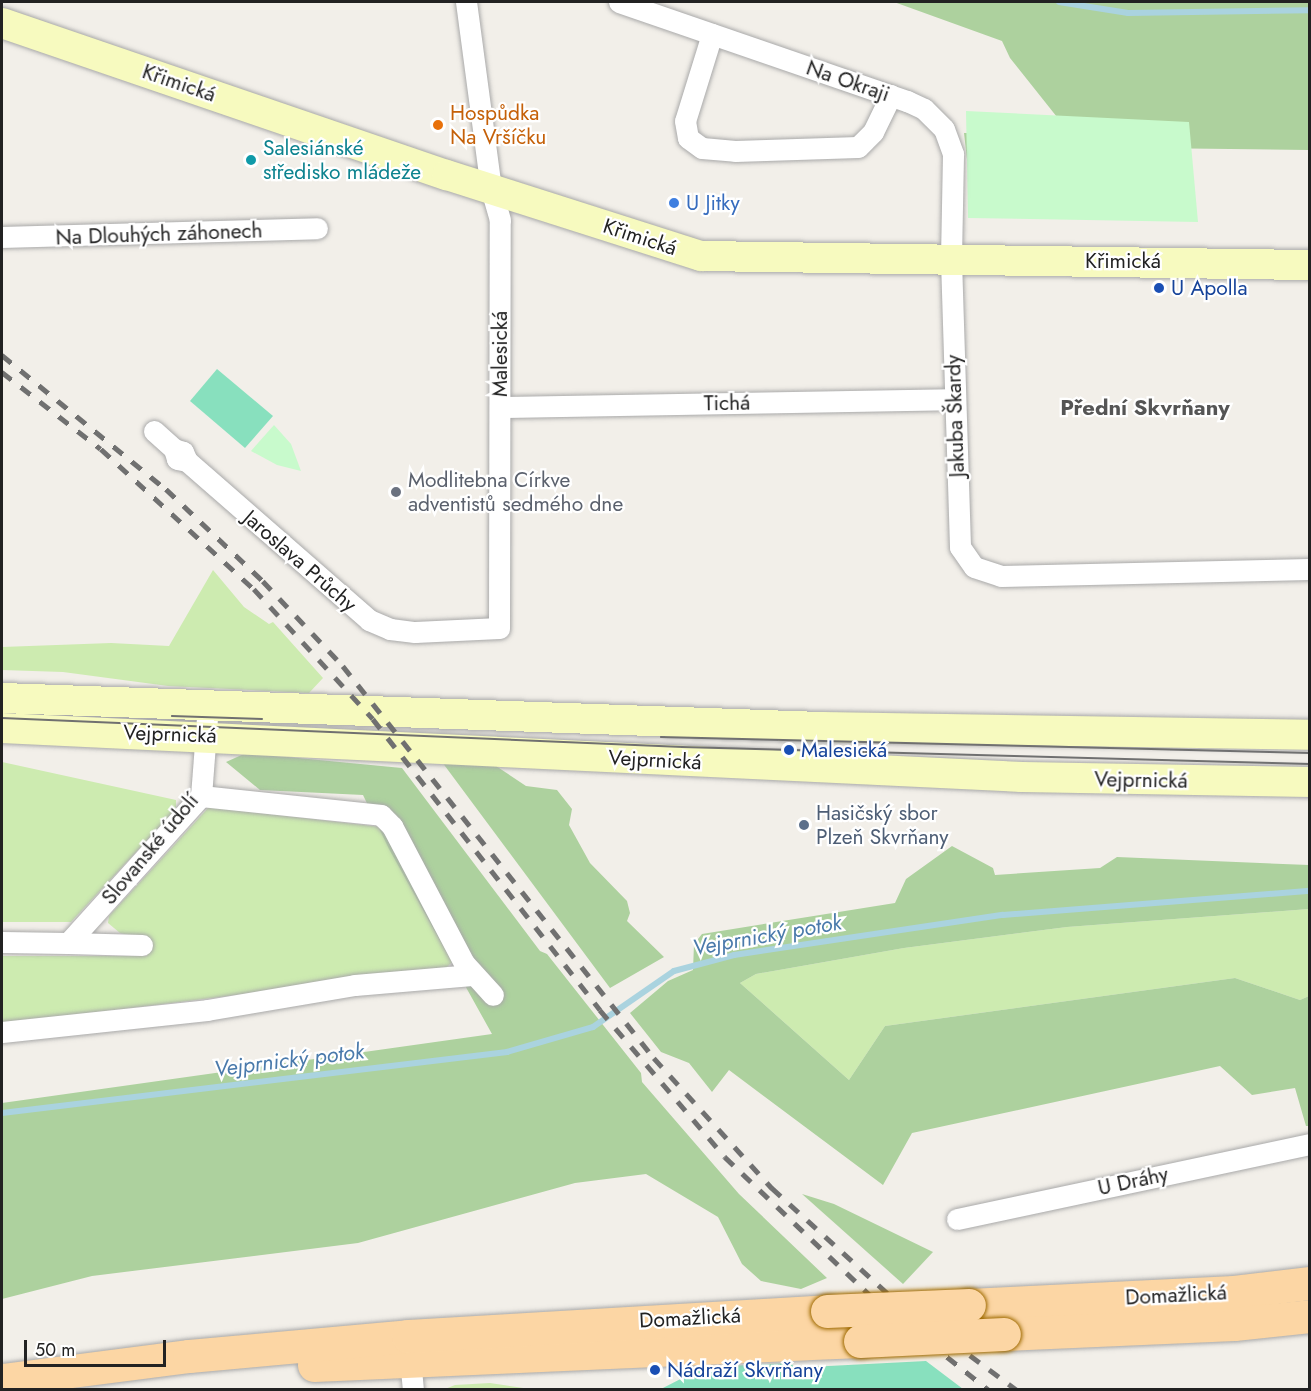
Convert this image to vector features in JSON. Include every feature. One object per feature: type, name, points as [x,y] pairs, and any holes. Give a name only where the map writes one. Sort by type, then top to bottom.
[{"type":"main road","name":"Křimická","points":[[2,23],[491,189],[702,256],[1310,265]]},
{"type":"main road","name":"Vejprnická","points":[[2,698],[207,721],[681,762],[1089,779],[1310,782]]},
{"type":"main road","name":"Vejprnická","points":[[2,728],[207,721],[833,727],[1310,735]]},
{"type":"main road","name":"Domažlická","points":[[410,1362],[827,1311],[1234,1292],[1310,1283]]},
{"type":"main road","name":"Domažlická","points":[[2,1380],[72,1373],[410,1362],[1234,1324],[1310,1316]]},
{"type":"street","name":"Malesická","points":[[466,2],[491,189],[500,220],[499,628]]},
{"type":"street","name":"Na Okraji","points":[[619,2],[891,95],[924,109],[948,137],[953,154],[951,260]]},
{"type":"street","points":[[712,34],[685,121],[688,138],[702,148],[735,151],[858,147],[873,132],[891,95]]},
{"type":"street","name":"Na Dlouhých záhonech","points":[[2,237],[317,228]]},
{"type":"street","name":"Jakuba Škardy","points":[[951,260],[960,547],[974,567],[1001,576],[1310,569]]},
{"type":"street","name":"Tichá","points":[[501,407],[954,399]]},
{"type":"street","name":"Jaroslava Průchy","points":[[154,431],[369,620],[390,629],[415,632],[499,628]]},
{"type":"street","name":"Slovanské údolí","points":[[68,943],[201,796],[207,721]]},
{"type":"street","points":[[201,796],[381,815],[392,825],[472,975],[493,995]]},
{"type":"street","points":[[2,942],[142,945]]},
{"type":"street","points":[[2,1032],[207,1010],[355,985],[472,975]]},
{"type":"street","name":"U Dráhy","points":[[957,1219],[1310,1144]]},
{"type":"green space","points":[[894,2],[1309,2],[1309,150],[1146,148],[1165,209],[973,212],[964,133],[1012,134],[1042,193],[1119,195],[1010,58],[1002,41]]},
{"type":"green space","points":[[966,111],[1189,122],[1198,222],[968,218]]},
{"type":"green space","points":[[217,369],[273,416],[245,448],[190,401]]},
{"type":"green space","points":[[274,425],[291,444],[301,471],[277,465],[251,451]]},
{"type":"green space","points":[[213,570],[244,607],[269,624],[273,622],[323,678],[309,693],[168,686],[63,672],[2,670],[2,647],[111,643],[169,646]]},
{"type":"green space","points":[[246,753],[402,768],[540,951],[547,954],[641,1073],[642,1082],[739,1194],[827,1278],[801,1289],[761,1281],[742,1264],[718,1217],[646,1174],[575,1183],[358,1243],[92,1276],[2,1299],[2,1103],[492,1034],[389,849],[363,795],[260,790],[226,762]]},
{"type":"green space","points":[[2,762],[176,800],[176,809],[71,922],[2,922]]},
{"type":"green space","points":[[442,762],[493,764],[526,786],[557,790],[572,809],[569,825],[590,863],[627,901],[630,913],[627,921],[664,957],[610,988]]},
{"type":"green space","points":[[209,807],[381,827],[453,961],[445,969],[2,1024],[2,956],[147,956],[147,939],[120,933],[108,923],[109,916]]},
{"type":"green space","points":[[952,846],[993,868],[995,875],[1100,868],[1117,857],[1309,865],[1309,909],[1067,927],[904,948],[756,974],[740,983],[849,1080],[885,1026],[1235,978],[1300,1000],[1309,996],[1309,1126],[1306,1126],[1295,1088],[1252,1095],[1220,1066],[912,1133],[883,1185],[729,1070],[712,1092],[689,1063],[661,1052],[630,1013],[668,981],[693,970],[694,944],[702,934],[895,903],[906,879]]},
{"type":"green space","points":[[1309,909],[1309,996],[1300,1000],[1235,978],[885,1026],[849,1080],[740,983],[756,974],[904,948],[1067,927]]},
{"type":"green space","points":[[802,1194],[834,1204],[933,1252],[903,1284]]},
{"type":"green space","points":[[926,1361],[963,1389],[661,1389],[704,1367],[791,1363],[794,1367],[809,1367]]},
{"type":"green space","points":[[490,1383],[530,1389],[445,1389],[455,1385]]},
{"type":"waterway","points":[[1059,2],[1128,13],[1310,10]]},
{"type":"waterway","name":"Vejprnický potok","points":[[2,1113],[507,1052],[593,1027],[674,971],[734,955],[1003,915],[1310,891]]},
{"type":"tram line","points":[[172,716],[262,719]]},
{"type":"tram line","points":[[2,718],[682,747],[1310,764]]},
{"type":"tram line","points":[[661,737],[1310,753]]},
{"type":"railway","points":[[2,355],[166,489],[263,581],[343,666],[654,1058],[772,1188],[893,1298],[1017,1390]]},
{"type":"railway","points":[[2,372],[101,449],[254,589],[373,719],[600,1010],[725,1157],[872,1297],[989,1390]]},
{"type":"place","name":"Hospůdka Na Vršíčku","points":[[438,125]]},
{"type":"place","name":"Salesiánské středisko mládeže","points":[[251,160]]},
{"type":"place","name":"U Jitky","points":[[674,203]]},
{"type":"place","name":"U Apolla","points":[[1159,288]]},
{"type":"place","name":"Modlitebna Církve adventistů sedmého dne","points":[[396,492]]},
{"type":"place","name":"Malesická","points":[[789,750]]},
{"type":"place","name":"Hasičský sbor Plzeň Skvrňany","points":[[804,825]]},
{"type":"place","name":"Nádraží Skvrňany","points":[[655,1370]]},
{"type":"district","name":"Přední Skvrňany","points":[[1145,408]]}]
